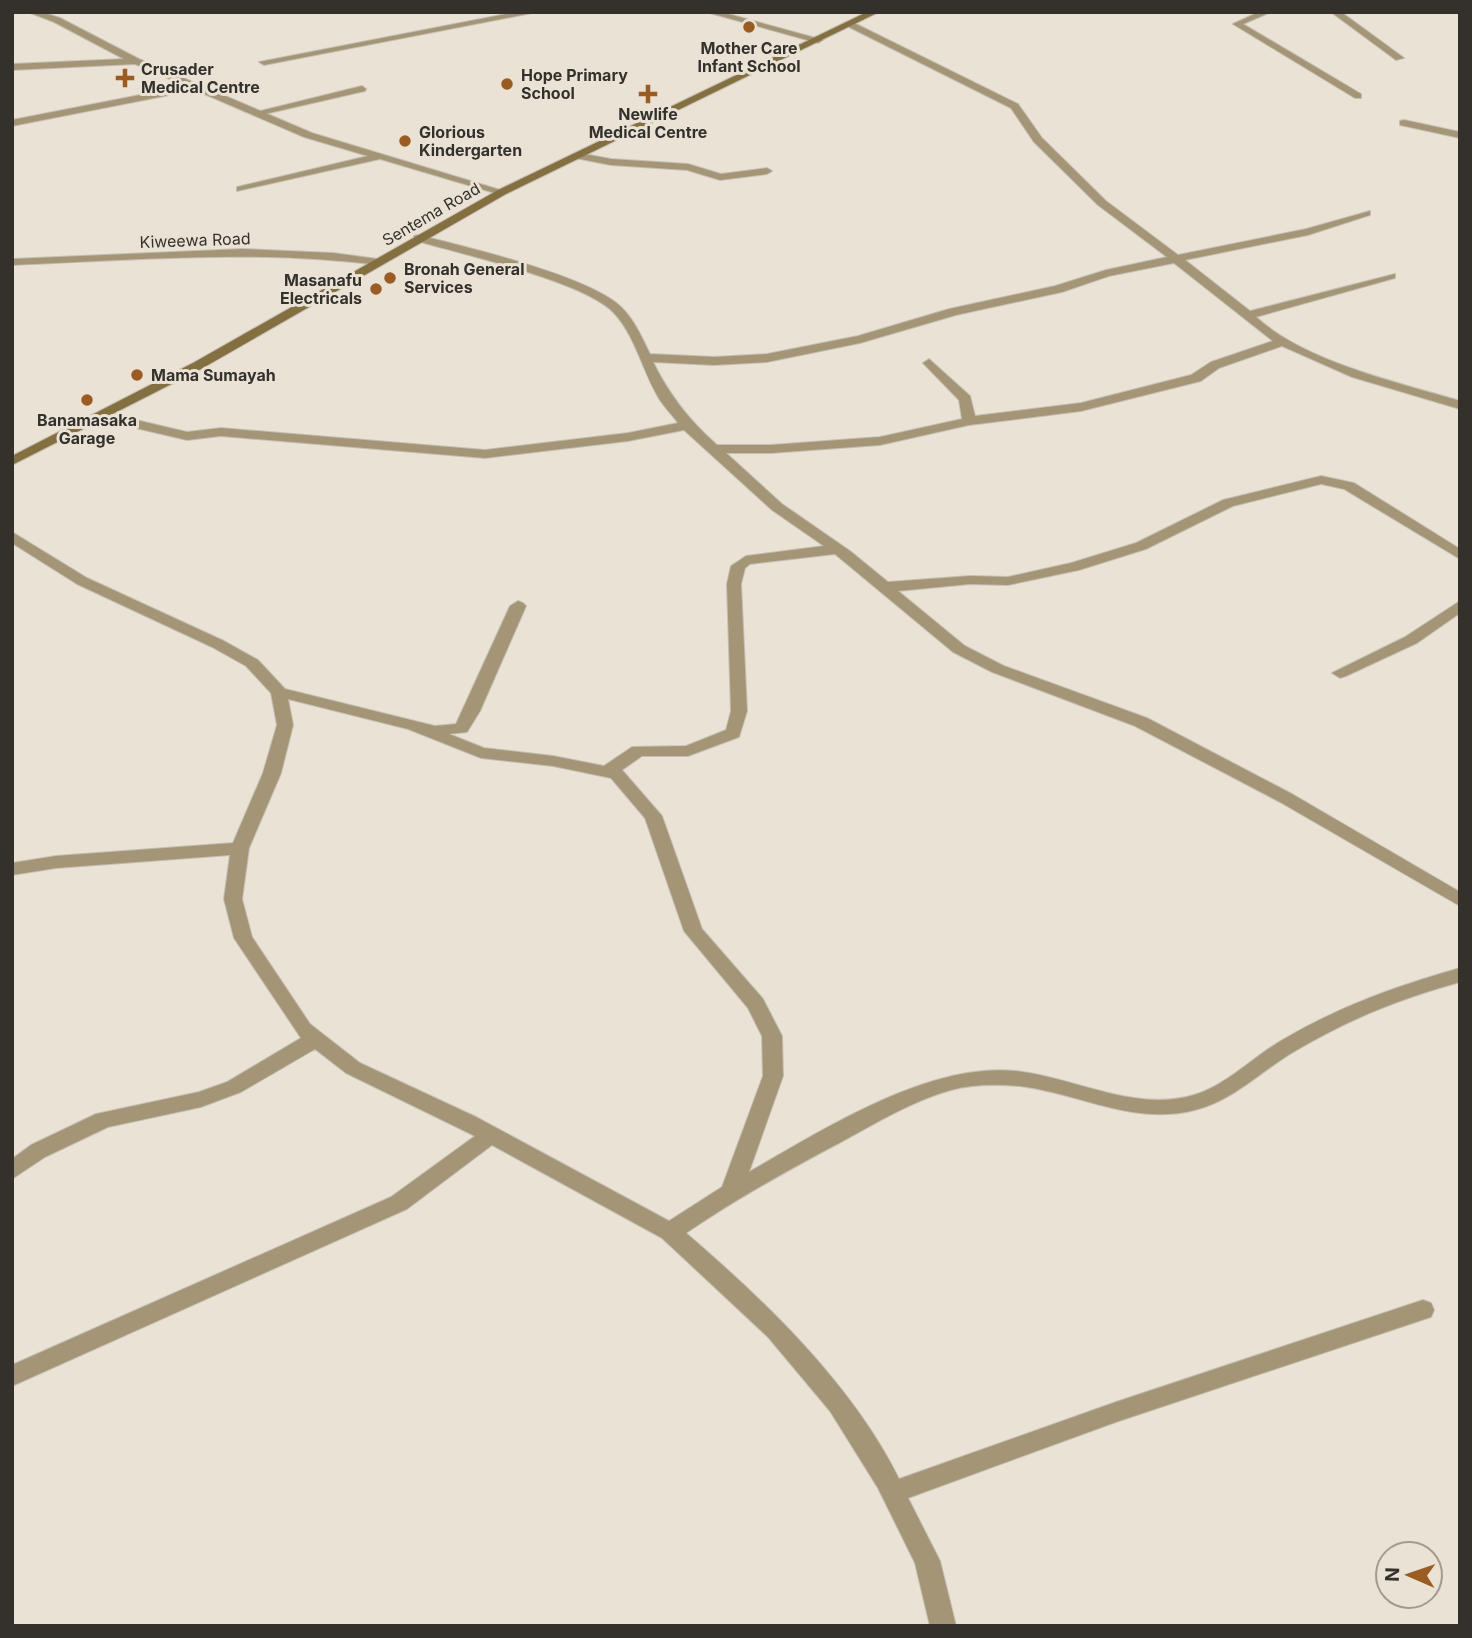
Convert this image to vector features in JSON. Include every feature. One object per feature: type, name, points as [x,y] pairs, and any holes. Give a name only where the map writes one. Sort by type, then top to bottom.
[{"type":"main road","name":"Sentema Road","points":[[12,461],[102,416],[502,192],[875,12]]},
{"type":"street","points":[[32,12],[57,20],[136,61],[308,135],[502,192]]},
{"type":"street","points":[[264,62],[507,14],[533,12]]},
{"type":"street","points":[[710,12],[818,40]]},
{"type":"street","points":[[758,12],[765,26]]},
{"type":"street","points":[[1335,12],[1399,58]]},
{"type":"street","points":[[850,24],[1015,106],[1038,140],[1102,203],[1282,342],[1356,374],[1460,405]]},
{"type":"street","points":[[12,67],[136,61]]},
{"type":"street","points":[[12,122],[195,87]]},
{"type":"street","points":[[1404,123],[1460,135]]},
{"type":"street","points":[[241,189],[379,156]]},
{"type":"street","points":[[579,156],[611,162],[688,167],[720,177],[767,171]]},
{"type":"street","points":[[646,358],[714,361],[767,358],[860,339],[953,312],[1058,289],[1106,273],[1308,232],[1366,213]]},
{"type":"street","points":[[418,238],[565,281],[597,295],[617,309],[629,325],[663,395],[687,425],[777,507],[887,587],[959,649],[998,669],[1141,722],[1286,797],[1460,900]]},
{"type":"street","name":"Kiweewa Road","points":[[12,262],[267,253],[340,256],[378,262]]},
{"type":"street","points":[[1247,316],[1391,276]]},
{"type":"street","points":[[712,449],[771,449],[880,441],[969,421],[1081,407],[1196,377],[1215,365],[1282,342]]},
{"type":"street","points":[[929,363],[965,399],[969,421]]},
{"type":"street","points":[[102,416],[187,436],[221,432],[485,454],[628,437],[687,425]]},
{"type":"street","points":[[887,587],[970,580],[997,582],[1074,567],[1141,546],[1228,503],[1321,480],[1349,486],[1460,555]]},
{"type":"street","points":[[12,536],[82,582],[218,644],[252,663],[279,692],[415,727],[449,732],[467,722],[518,606]]},
{"type":"street","points":[[607,772],[638,751],[688,751],[733,733],[739,711],[734,584],[738,566],[746,559],[838,549]]},
{"type":"street","points":[[1340,673],[1411,640],[1460,606]]},
{"type":"street","points":[[279,692],[285,725],[272,773],[240,848],[233,899],[243,938],[303,1029],[353,1068],[491,1135],[670,1232],[776,1330],[838,1404],[893,1492],[927,1561],[943,1626]]},
{"type":"street","points":[[415,727],[481,753],[617,774],[653,816],[693,931],[756,1004],[772,1036],[773,1076],[733,1188]]},
{"type":"street","points":[[12,869],[55,862],[240,848]]},
{"type":"street","points":[[670,1232],[733,1188],[905,1098],[968,1079],[997,1077],[1030,1081],[1097,1099],[1138,1106],[1173,1107],[1196,1102],[1218,1093],[1272,1056],[1344,1014],[1460,975]]},
{"type":"street","points":[[12,1171],[38,1151],[103,1120],[201,1099],[234,1087],[316,1039]]},
{"type":"street","points":[[12,1376],[399,1203],[491,1135]]},
{"type":"street","points":[[893,1492],[1116,1412],[1423,1310]]},
{"type":"lane","points":[[1268,12],[1237,24],[1358,96]]},
{"type":"lane","points":[[256,113],[362,89]]},
{"type":"place","name":"Mother Care Infant School","points":[[749,27]]},
{"type":"place","name":"Crusader Medical Centre","points":[[125,78]]},
{"type":"place","name":"Hope Primary School","points":[[507,84]]},
{"type":"place","name":"Newlife Medical Centre","points":[[648,94]]},
{"type":"place","name":"Glorious Kindergarten","points":[[405,141]]},
{"type":"place","name":"Bronah General Services","points":[[390,278]]},
{"type":"place","name":"Masanafu Electricals","points":[[376,289]]},
{"type":"place","name":"Mama Sumayah","points":[[137,375]]},
{"type":"place","name":"Banamasaka Garage","points":[[87,400]]}]
